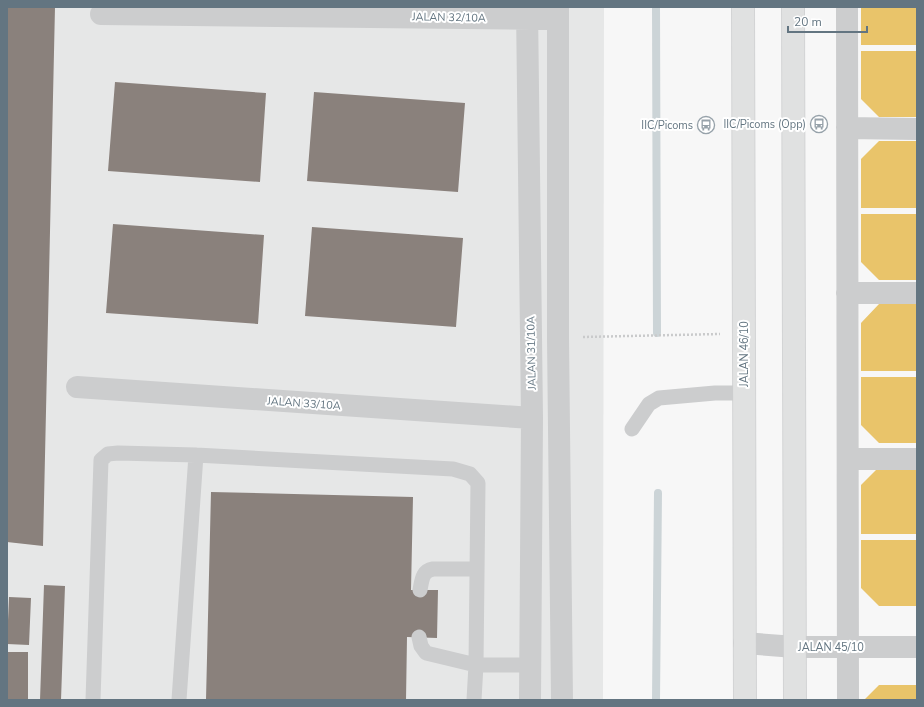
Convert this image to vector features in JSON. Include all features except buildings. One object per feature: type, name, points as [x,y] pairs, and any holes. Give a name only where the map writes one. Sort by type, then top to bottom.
[{"type":"main road","name":"JALAN 46/10","points":[[743,7],[744,700]]},
{"type":"main road","points":[[793,7],[795,700]]},
{"type":"street","points":[[847,7],[848,700]]},
{"type":"street","name":"JALAN 31/10A","points":[[527,13],[532,418],[530,700]]},
{"type":"street","points":[[558,13],[558,338],[562,700]]},
{"type":"street","name":"JALAN 32/10A","points":[[100,14],[558,13]]},
{"type":"street","points":[[847,128],[917,128]]},
{"type":"street","points":[[847,293],[917,293]]},
{"type":"street","name":"JALAN 33/10A","points":[[77,387],[532,418]]},
{"type":"street","points":[[848,459],[917,459]]},
{"type":"street","name":"JALAN 45/10","points":[[744,643],[795,647],[917,647]]},
{"type":"lane","points":[[632,428],[648,404],[659,398],[715,393],[744,393]]},
{"type":"lane","points":[[93,700],[101,460],[108,454],[118,453],[196,455],[453,469],[470,474],[478,483],[476,665],[474,700]]},
{"type":"lane","points":[[178,700],[196,455]]},
{"type":"lane","points":[[420,590],[424,573],[427,570],[477,569]]},
{"type":"lane","points":[[418,637],[421,646],[426,653],[476,665],[530,665]]},
{"type":"path","points":[[558,338],[744,334]]},
{"type":"shaded area","points":[[7,7],[604,7],[603,700],[7,700]]},
{"type":"waterway","points":[[656,7],[657,333]]},
{"type":"waterway","points":[[656,700],[658,493]]},
{"type":"place","name":"IIC/Picoms (Opp)","points":[[819,124]]},
{"type":"place","name":"IIC/Picoms","points":[[706,125]]}]
